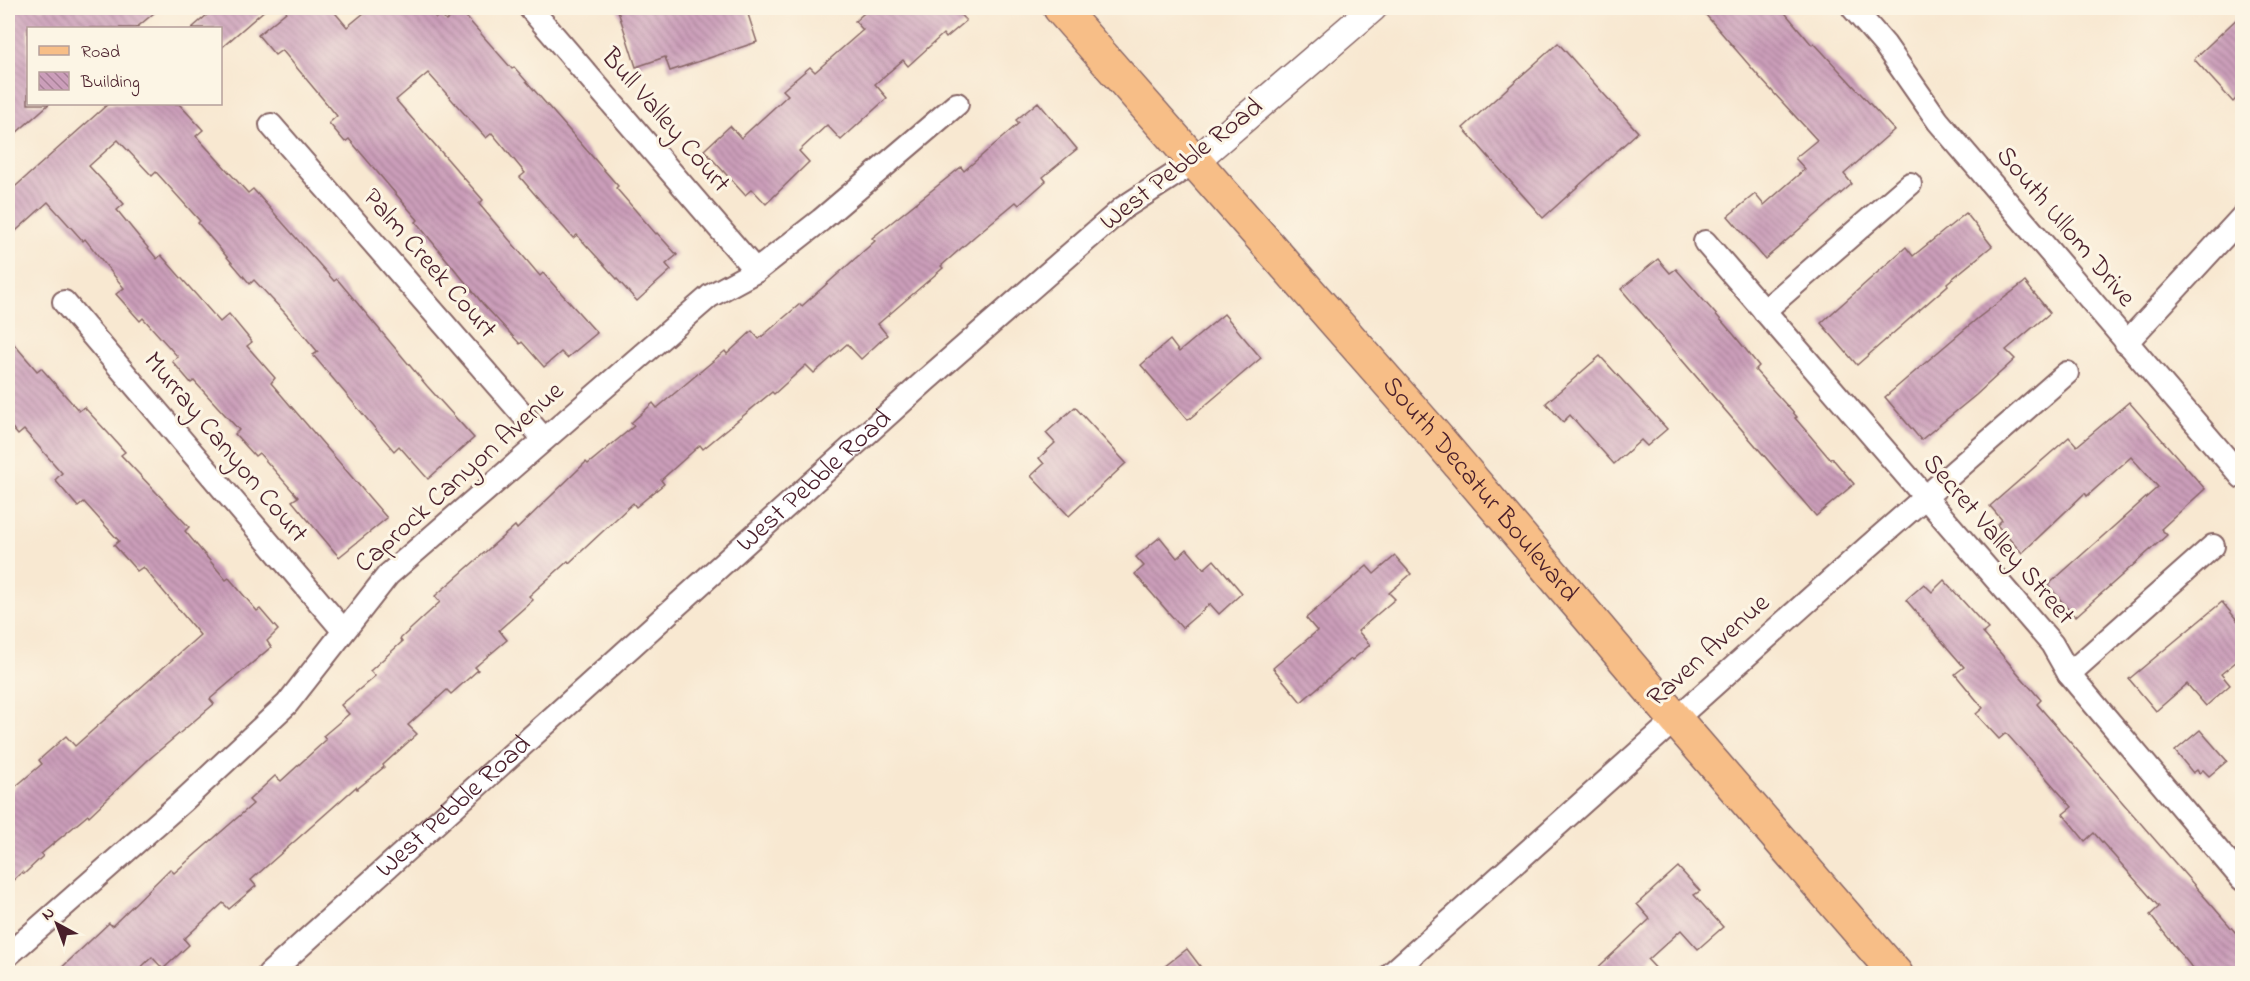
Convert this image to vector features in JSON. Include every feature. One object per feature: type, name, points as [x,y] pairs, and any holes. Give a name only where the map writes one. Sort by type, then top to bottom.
[{"type":"main road","name":"South Decatur Boulevard","points":[[1060,8],[1432,432],[1676,720],[1896,974]]},
{"type":"street","name":"Bull Valley Court","points":[[530,8],[756,271]]},
{"type":"street","name":"West Pebble Road","points":[[269,974],[934,374],[1123,208],[1194,162],[1373,8]]},
{"type":"street","name":"South Ullom Drive","points":[[1853,8],[1885,45],[1938,121],[2242,477]]},
{"type":"street","name":"Caprock Canyon Avenue","points":[[8,955],[183,801],[287,704],[388,575],[710,296],[756,271],[822,220],[957,104]]},
{"type":"street","name":"Palm Creek Court","points":[[271,125],[544,439]]},
{"type":"street","points":[[1764,311],[1910,184]]},
{"type":"street","points":[[2126,343],[2242,217]]},
{"type":"street","name":"Secret Valley Street","points":[[1706,242],[2052,644],[2069,674],[2242,879]]},
{"type":"street","name":"Murray Canyon Court","points":[[64,302],[343,630]]},
{"type":"street","name":"Raven Avenue","points":[[1391,974],[2067,373]]},
{"type":"street","points":[[2069,674],[2213,546]]},
{"type":"building","points":[[8,8],[160,8],[137,27],[27,27],[27,105],[48,105],[8,140]]},
{"type":"building","points":[[215,8],[267,8],[222,47],[222,27],[193,27]]},
{"type":"building","points":[[291,8],[331,8],[347,27],[370,8],[427,8],[436,18],[440,14],[446,21],[460,10],[512,69],[514,67],[618,186],[616,188],[677,255],[666,264],[671,270],[637,301],[577,235],[573,238],[538,198],[520,177],[525,173],[492,133],[486,138],[428,73],[396,100],[483,200],[479,204],[540,276],[543,273],[597,333],[567,358],[561,352],[544,367],[483,304],[416,222],[418,220],[349,139],[345,142],[329,123],[337,116],[282,50],[275,55],[258,35]]},
{"type":"building","points":[[617,8],[746,8],[757,42],[670,71],[665,57],[636,67]]},
{"type":"building","points":[[870,8],[954,8],[966,21],[946,38],[943,34],[908,66],[903,60],[875,84],[887,98],[841,140],[827,125],[799,151],[809,162],[766,204],[752,189],[745,195],[704,150],[730,126],[741,138],[788,95],[783,90],[810,67],[815,72],[863,30],[855,21]]},
{"type":"building","points":[[1700,8],[1781,8],[1812,45],[1814,43],[1894,130],[1844,174],[1852,184],[1765,259],[1728,216],[1755,194],[1764,205],[1805,169],[1795,158],[1817,140]]},
{"type":"building","points":[[2242,14],[2242,93],[2233,102],[2194,59]]},
{"type":"building","points":[[1558,43],[1638,132],[1543,218],[1463,128]]},
{"type":"building","points":[[1038,102],[1077,149],[1043,177],[1046,181],[1019,205],[1016,202],[975,236],[941,266],[943,268],[878,324],[887,335],[861,359],[847,344],[814,373],[806,365],[774,394],[772,392],[703,449],[700,445],[661,480],[664,484],[636,507],[633,503],[569,563],[568,561],[529,596],[533,600],[499,630],[507,640],[475,667],[478,670],[451,694],[447,690],[408,725],[417,734],[383,765],[384,767],[357,789],[356,787],[251,880],[256,886],[229,909],[223,903],[184,939],[189,945],[163,969],[152,957],[134,974],[55,974],[109,923],[112,926],[170,869],[174,873],[253,804],[249,800],[275,776],[281,781],[326,740],[323,736],[349,714],[341,705],[375,676],[370,671],[402,642],[400,639],[440,602],[435,596],[515,526],[517,529],[586,462],[588,464],[634,426],[631,423],[653,403],[657,408],[725,351],[727,354],[752,331],[759,339],[800,304],[802,306],[875,241],[872,238],[961,167],[964,171],[1019,123],[1016,120]]},
{"type":"building","points":[[107,105],[180,105],[203,130],[196,136],[248,193],[253,189],[334,281],[337,279],[474,438],[428,479],[399,446],[394,451],[313,355],[318,352],[285,313],[254,280],[250,284],[198,223],[200,221],[156,172],[152,176],[118,140],[89,166],[124,204],[117,210],[157,259],[161,255],[220,322],[229,314],[252,342],[247,346],[275,378],[271,383],[387,518],[339,557],[292,501],[298,497],[259,453],[255,456],[235,434],[239,430],[194,381],[191,383],[172,361],[178,357],[143,318],[140,321],[116,294],[124,288],[85,239],[83,241],[48,202],[8,238],[8,193]]},
{"type":"building","points":[[1966,213],[1992,246],[1947,283],[1948,285],[1857,365],[1821,323],[1906,247],[1913,256]]},
{"type":"building","points":[[1658,259],[1670,273],[1676,269],[1734,335],[1759,366],[1755,370],[1854,484],[1816,516],[1621,289]]},
{"type":"building","points":[[2025,282],[2050,313],[2006,350],[2015,359],[1976,395],[1921,440],[1885,397],[1978,318]]},
{"type":"building","points":[[1224,314],[1261,358],[1188,420],[1141,365],[1170,340],[1179,352]]},
{"type":"building","points":[[8,337],[37,371],[41,368],[79,411],[84,407],[109,434],[125,452],[121,455],[189,527],[185,531],[226,580],[229,578],[257,611],[260,609],[278,630],[267,641],[271,647],[210,699],[214,704],[148,760],[89,816],[41,854],[43,856],[24,874],[22,872],[8,885],[8,793],[42,764],[39,760],[66,736],[75,746],[200,635],[143,567],[137,571],[114,545],[119,541],[84,502],[78,507],[55,480],[62,473],[24,430],[18,435],[8,423]]},
{"type":"building","points":[[1600,356],[1667,429],[1647,446],[1641,440],[1614,464],[1570,415],[1563,422],[1546,403]]},
{"type":"building","points":[[2129,402],[2205,489],[2161,529],[2167,535],[2075,617],[2048,585],[2158,487],[2131,457],[2087,496],[2085,493],[2022,553],[1997,525],[2002,520],[1990,506],[2069,437],[2077,446]]},
{"type":"building","points":[[1075,407],[1126,463],[1069,516],[1031,476],[1044,464],[1039,458],[1055,443],[1046,433]]},
{"type":"building","points":[[1160,537],[1177,558],[1187,549],[1204,569],[1214,560],[1242,593],[1219,614],[1210,604],[1182,628],[1135,574],[1144,566],[1136,557]]},
{"type":"building","points":[[1395,556],[1411,574],[1389,593],[1395,599],[1358,631],[1370,645],[1301,702],[1273,668],[1317,631],[1306,618],[1367,566],[1374,574]]},
{"type":"building","points":[[1944,580],[1988,629],[1983,633],[2041,700],[2037,704],[2242,940],[2242,974],[2197,974],[2150,915],[2159,907],[2094,833],[2085,841],[2063,814],[2072,807],[2006,733],[1999,739],[1976,714],[1983,708],[1955,674],[1964,667],[1906,600],[1924,584],[1932,592]]},
{"type":"building","points":[[2222,602],[2242,626],[2242,657],[2221,674],[2230,685],[2206,706],[2187,684],[2156,711],[2129,679]]},
{"type":"building","points":[[2200,730],[2227,761],[2209,776],[2203,770],[2193,773],[2175,751]]},
{"type":"building","points":[[1678,867],[1700,891],[1694,895],[1723,927],[1698,949],[1681,930],[1648,960],[1661,974],[1591,974],[1650,919],[1637,904]]},
{"type":"building","points":[[1187,949],[1206,974],[1155,974]]}]
